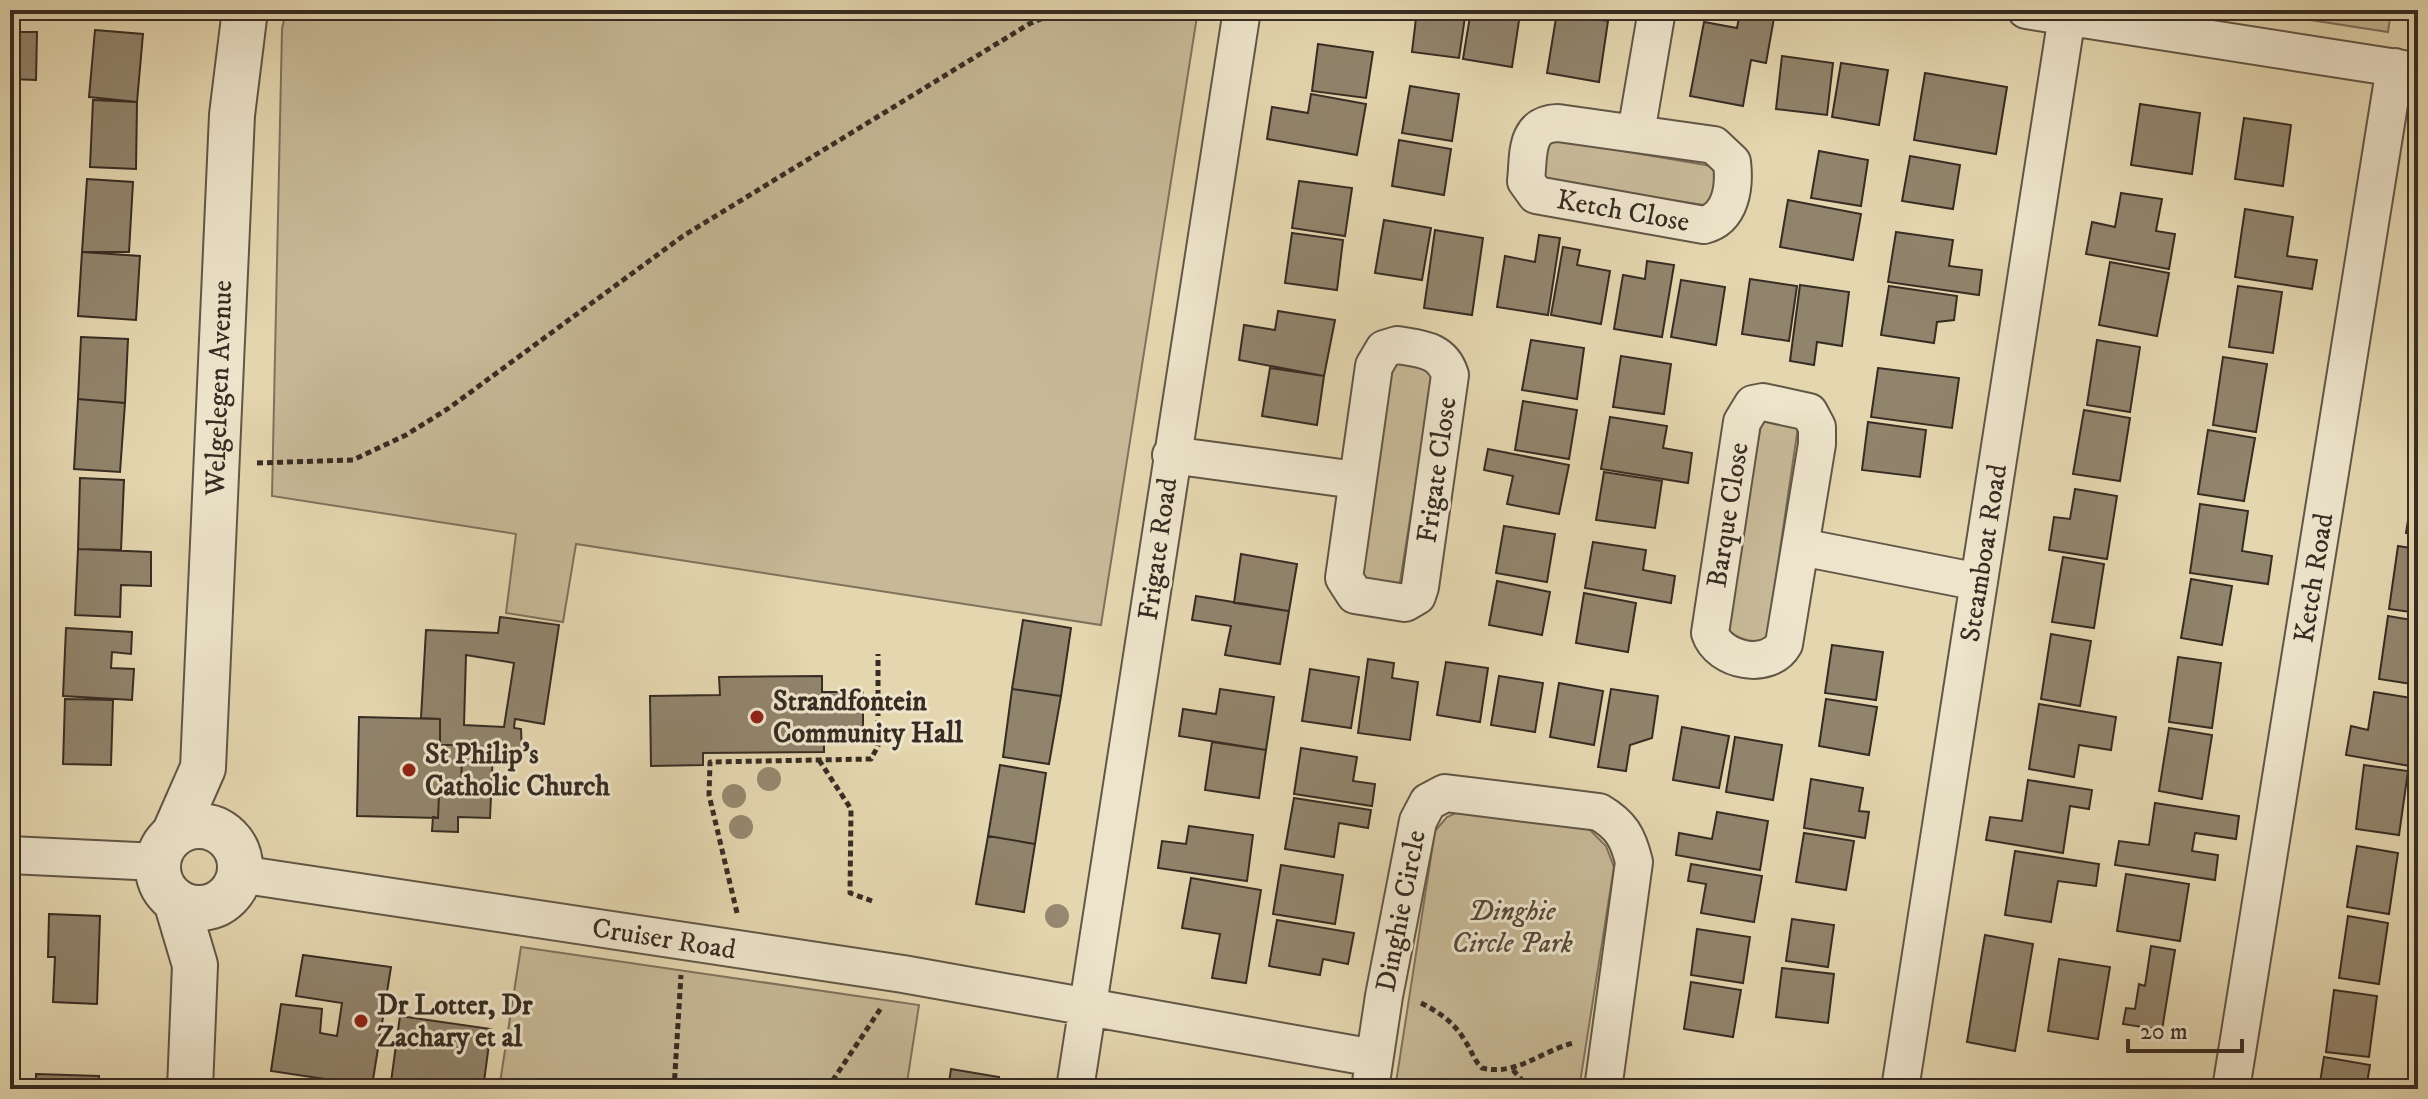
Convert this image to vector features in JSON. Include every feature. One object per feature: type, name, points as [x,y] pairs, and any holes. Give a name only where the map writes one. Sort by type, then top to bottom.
[{"type":"street","name":"Welgelegen Avenue","points":[[190,1089],[195,965],[214,878],[203,768],[232,115],[245,10]]},
{"type":"street","name":"Frigate Road","points":[[1075,1089],[1242,10]]},
{"type":"street","points":[[1636,133],[1657,10]]},
{"type":"street","points":[[2026,10],[2406,69]]},
{"type":"street","name":"Steamboat Road","points":[[1908,1088],[1979,582],[2067,16]]},
{"type":"street","name":"Ketch Road","points":[[2231,1089],[2406,69]]},
{"type":"street","name":"Ketch Close","points":[[1544,124],[1636,133],[1714,145],[1726,152],[1734,172],[1728,206],[1722,216],[1704,225],[1547,198],[1529,189],[1526,181],[1535,128],[1544,124]]},
{"type":"street","name":"Frigate Close","points":[[1397,345],[1437,354],[1447,364],[1450,375],[1420,587],[1411,601],[1405,603],[1355,595],[1345,583],[1356,480],[1374,366],[1384,349],[1397,345]]},
{"type":"street","name":"Barque Close","points":[[1753,404],[1798,408],[1809,412],[1817,427],[1801,547],[1784,644],[1779,653],[1764,660],[1724,654],[1717,649],[1710,633],[1742,422],[1753,404]]},
{"type":"street","points":[[1171,455],[1356,480]]},
{"type":"street","points":[[1801,547],[1979,582]]},
{"type":"street","name":"Welgelegen Avenue","points":[[203,768],[166,848],[160,881],[214,878]]},
{"type":"street","name":"Dinghie Circle","points":[[1088,1006],[1372,1073],[1418,821],[1428,802],[1445,793],[1599,812],[1618,824],[1629,842],[1634,862],[1603,1089]]},
{"type":"street","points":[[10,855],[166,848],[199,826],[214,878]]},
{"type":"street","name":"Cruiser Road","points":[[214,878],[903,974],[1088,1006]]},
{"type":"path","points":[[216,464],[353,460],[406,435],[449,408],[683,236],[1029,24],[1062,10]]},
{"type":"path","points":[[733,950],[737,913],[709,795],[710,762],[871,759],[878,746],[878,654]]},
{"type":"path","points":[[819,760],[851,809],[850,893],[872,901]]},
{"type":"path","points":[[674,1089],[676,1005],[686,943]]},
{"type":"path","points":[[827,1089],[903,974]]},
{"type":"path","points":[[1384,996],[1416,1000],[1440,1012],[1458,1030],[1473,1060],[1482,1068],[1513,1070],[1547,1050],[1583,1041],[1610,1039]]},
{"type":"path","points":[[1513,1070],[1530,1089]]},
{"type":"green space","points":[[286,10],[1198,10],[1101,625],[576,544],[563,622],[506,613],[516,534],[272,496],[282,29]]},
{"type":"green space","points":[[2279,10],[2391,10],[2388,32],[2278,15]]},
{"type":"green space","points":[[1553,139],[1717,167],[1716,199],[1704,205],[1551,182],[1543,174],[1546,146]]},
{"type":"green space","points":[[1394,360],[1429,363],[1433,375],[1400,582],[1396,585],[1361,580]]},
{"type":"green space","points":[[1762,418],[1798,427],[1767,638],[1763,643],[1734,642],[1726,632]]},
{"type":"green space","name":"Dinghie Circle Park","points":[[1460,811],[1589,829],[1606,846],[1614,867],[1579,1089],[1395,1089],[1435,831],[1447,817]]},
{"type":"green space","points":[[521,947],[919,1005],[906,1089],[499,1089]]},
{"type":"building","points":[[1337,10],[1382,10],[1381,17]]},
{"type":"building","points":[[1417,10],[1466,10],[1459,58],[1412,52]]},
{"type":"building","points":[[1471,10],[1520,14],[1512,67],[1463,59]]},
{"type":"building","points":[[1557,12],[1608,21],[1599,82],[1547,73]]},
{"type":"building","points":[[1740,12],[1774,18],[1766,63],[1751,60],[1743,106],[1690,96],[1704,22],[1737,28]]},
{"type":"building","points":[[95,30],[143,34],[137,102],[89,97]]},
{"type":"building","points":[[10,32],[37,32],[36,80],[10,79]]},
{"type":"building","points":[[1318,44],[1373,52],[1366,98],[1312,91]]},
{"type":"building","points":[[1782,56],[1833,63],[1827,115],[1776,109]]},
{"type":"building","points":[[1841,63],[1888,70],[1879,125],[1832,117]]},
{"type":"building","points":[[1925,73],[2007,87],[1996,154],[1914,140]]},
{"type":"building","points":[[1410,86],[1459,94],[1452,141],[1402,133]]},
{"type":"building","points":[[1311,94],[1366,104],[1357,155],[1267,139],[1272,107],[1308,113]]},
{"type":"building","points":[[93,100],[137,102],[136,169],[90,167]]},
{"type":"building","points":[[2140,104],[2200,113],[2192,174],[2131,165]]},
{"type":"building","points":[[2244,118],[2291,125],[2283,186],[2235,179]]},
{"type":"building","points":[[1399,140],[1451,149],[1444,195],[1392,186]]},
{"type":"building","points":[[1819,151],[1868,160],[1861,206],[1811,198]]},
{"type":"building","points":[[1910,156],[1960,165],[1953,209],[1902,201]]},
{"type":"building","points":[[87,179],[133,182],[129,252],[82,252]]},
{"type":"building","points":[[1299,181],[1352,188],[1345,236],[1292,228]]},
{"type":"building","points":[[2121,193],[2162,199],[2156,231],[2175,234],[2169,269],[2086,254],[2092,222],[2115,227]]},
{"type":"building","points":[[1788,200],[1861,214],[1853,260],[1780,247]]},
{"type":"building","points":[[2245,209],[2293,217],[2287,256],[2317,260],[2312,289],[2235,277]]},
{"type":"building","points":[[1384,220],[1431,228],[1422,280],[1375,273]]},
{"type":"building","points":[[1435,230],[1483,238],[1472,315],[1424,308]]},
{"type":"building","points":[[1896,232],[1953,240],[1949,266],[1982,270],[1979,295],[1888,282]]},
{"type":"building","points":[[1292,233],[1343,240],[1337,290],[1285,283]]},
{"type":"building","points":[[1539,235],[1560,238],[1548,315],[1497,307],[1505,256],[1535,262]]},
{"type":"building","points":[[1563,247],[1580,250],[1577,265],[1610,271],[1601,324],[1551,315]]},
{"type":"building","points":[[82,252],[140,256],[136,320],[78,316]]},
{"type":"building","points":[[1647,261],[1674,265],[1662,337],[1614,329],[1623,275],[1645,279]]},
{"type":"building","points":[[2110,262],[2169,273],[2157,336],[2099,325]]},
{"type":"building","points":[[1750,279],[1797,286],[1789,341],[1742,334]]},
{"type":"building","points":[[1681,280],[1725,287],[1716,345],[1671,337]]},
{"type":"building","points":[[1800,285],[1849,292],[1842,346],[1817,342],[1814,365],[1790,361]]},
{"type":"building","points":[[1889,286],[1957,296],[1954,320],[1937,322],[1934,343],[1881,335]]},
{"type":"building","points":[[2238,286],[2282,292],[2273,353],[2229,347]]},
{"type":"building","points":[[1278,311],[1335,320],[1324,376],[1239,360],[1244,325],[1275,330]]},
{"type":"building","points":[[81,337],[128,339],[125,403],[78,399]]},
{"type":"building","points":[[1531,340],[1584,348],[1577,399],[1522,390]]},
{"type":"building","points":[[2097,340],[2140,347],[2130,412],[2087,405]]},
{"type":"building","points":[[1621,356],[1671,364],[1664,414],[1613,407]]},
{"type":"building","points":[[2223,357],[2267,364],[2256,432],[2213,425]]},
{"type":"building","points":[[1270,368],[1324,376],[1317,425],[1262,416]]},
{"type":"building","points":[[1878,368],[1959,378],[1952,428],[1871,417]]},
{"type":"building","points":[[78,399],[125,403],[120,472],[74,469]]},
{"type":"building","points":[[1523,401],[1577,410],[1569,459],[1515,450]]},
{"type":"building","points":[[2084,410],[2130,418],[2120,481],[2073,474]]},
{"type":"building","points":[[1610,417],[1667,426],[1663,448],[1692,453],[1688,483],[1601,469]]},
{"type":"building","points":[[1868,422],[1926,430],[1920,477],[1862,470]]},
{"type":"building","points":[[2208,430],[2255,438],[2244,501],[2198,494]]},
{"type":"building","points":[[1488,449],[1569,465],[1559,514],[1507,504],[1513,476],[1484,470]]},
{"type":"building","points":[[2418,471],[2418,535],[2406,533]]},
{"type":"building","points":[[1604,472],[1662,481],[1655,528],[1596,520]]},
{"type":"building","points":[[80,478],[124,480],[121,550],[78,549]]},
{"type":"building","points":[[2075,489],[2117,496],[2107,559],[2049,550],[2054,517],[2070,519]]},
{"type":"building","points":[[2200,504],[2248,511],[2242,551],[2272,556],[2268,584],[2190,573]]},
{"type":"building","points":[[1504,526],[1555,534],[1547,582],[1496,573]]},
{"type":"building","points":[[1593,542],[1646,550],[1643,570],[1675,576],[1671,603],[1585,588]]},
{"type":"building","points":[[2398,546],[2418,549],[2418,613],[2389,609]]},
{"type":"building","points":[[78,549],[151,552],[151,586],[121,585],[120,617],[75,615]]},
{"type":"building","points":[[1241,554],[1297,564],[1289,611],[1234,603]]},
{"type":"building","points":[[2063,557],[2104,564],[2094,628],[2052,622]]},
{"type":"building","points":[[2191,579],[2232,586],[2222,645],[2181,638]]},
{"type":"building","points":[[1497,581],[1550,592],[1542,635],[1489,625]]},
{"type":"building","points":[[1584,593],[1636,603],[1628,652],[1576,643]]},
{"type":"building","points":[[1196,596],[1289,611],[1280,664],[1225,655],[1231,626],[1192,620]]},
{"type":"building","points":[[2388,616],[2418,621],[2418,685],[2379,679]]},
{"type":"building","points":[[500,617],[559,625],[544,724],[515,719],[514,728],[521,729],[522,753],[493,752],[490,818],[458,817],[458,832],[432,831],[433,817],[438,818],[439,795],[461,796],[462,745],[440,745],[440,719],[421,718],[426,630],[498,633]],"holes":[[[466,655],[514,663],[504,727],[464,725]]]},
{"type":"building","points":[[1023,620],[1071,628],[1061,696],[1012,689]]},
{"type":"building","points":[[66,628],[132,632],[131,654],[112,652],[111,668],[134,669],[132,700],[63,696]]},
{"type":"building","points":[[2051,634],[2091,641],[2080,706],[2041,699]]},
{"type":"building","points":[[1832,645],[1883,652],[1876,700],[1825,693]]},
{"type":"building","points":[[2178,657],[2221,663],[2212,728],[2169,722]]},
{"type":"building","points":[[1368,659],[1394,663],[1392,678],[1418,682],[1410,740],[1358,733]]},
{"type":"building","points":[[1446,662],[1488,668],[1480,722],[1437,715]]},
{"type":"building","points":[[1310,669],[1359,677],[1351,728],[1302,721]]},
{"type":"building","name":"Strandfontein Community Hall","points":[[822,676],[822,692],[863,692],[863,739],[824,739],[824,752],[703,753],[703,765],[651,766],[650,696],[720,695],[719,677]]},
{"type":"building","points":[[1499,676],[1543,683],[1535,732],[1491,725]]},
{"type":"building","points":[[1559,683],[1603,691],[1594,745],[1550,737]]},
{"type":"building","points":[[1012,689],[1061,696],[1049,764],[1003,757]]},
{"type":"building","points":[[1220,689],[1274,697],[1266,750],[1179,736],[1183,709],[1216,714]]},
{"type":"building","points":[[1611,689],[1658,696],[1652,738],[1630,745],[1626,771],[1598,767]]},
{"type":"building","points":[[2374,692],[2418,699],[2410,766],[2346,755],[2351,726],[2368,730]]},
{"type":"building","points":[[65,699],[113,700],[111,765],[63,764]]},
{"type":"building","points":[[1826,699],[1877,707],[1869,755],[1819,746]]},
{"type":"building","points":[[2039,704],[2116,717],[2111,750],[2079,745],[2074,777],[2029,769]]},
{"type":"building","name":"St Philip's Catholic Church","points":[[359,717],[440,719],[440,745],[462,745],[461,796],[439,795],[438,818],[357,816]]},
{"type":"building","points":[[1682,727],[1729,736],[1719,788],[1673,780]]},
{"type":"building","points":[[2169,728],[2212,735],[2202,799],[2159,791]]},
{"type":"building","points":[[1735,737],[1782,745],[1773,800],[1726,792]]},
{"type":"building","points":[[1212,742],[1266,750],[1259,798],[1205,790]]},
{"type":"building","points":[[1301,748],[1357,757],[1353,781],[1375,784],[1372,806],[1294,794]]},
{"type":"building","points":[[1000,765],[1046,773],[1035,844],[988,836]]},
{"type":"building","points":[[2364,765],[2408,771],[2399,835],[2356,829]]},
{"type":"building","points":[[1811,779],[1863,788],[1859,811],[1869,812],[1865,838],[1804,828]]},
{"type":"building","points":[[2028,780],[2092,790],[2089,809],[2070,806],[2063,853],[1986,840],[1990,817],[2022,821]]},
{"type":"building","points":[[1294,798],[1371,810],[1368,828],[1339,823],[1334,857],[1285,849]]},
{"type":"building","points":[[2155,803],[2239,816],[2236,839],[2195,833],[2192,851],[2218,855],[2215,880],[2115,865],[2119,841],[2149,845]]},
{"type":"building","points":[[1717,812],[1768,821],[1760,870],[1676,855],[1679,833],[1712,839]]},
{"type":"building","points":[[1189,826],[1253,835],[1247,881],[1158,868],[1162,841],[1186,844]]},
{"type":"building","points":[[1804,833],[1854,841],[1846,890],[1796,882]]},
{"type":"building","points":[[988,836],[1035,844],[1024,912],[976,904]]},
{"type":"building","points":[[2357,846],[2398,853],[2389,914],[2347,907]]},
{"type":"building","points":[[2015,851],[2099,864],[2096,886],[2058,881],[2051,922],[2005,915]]},
{"type":"building","points":[[1691,864],[1762,876],[1754,922],[1701,913],[1706,884],[1688,881]]},
{"type":"building","points":[[1281,865],[1343,875],[1335,924],[1273,914]]},
{"type":"building","points":[[2126,874],[2189,884],[2180,941],[2117,931]]},
{"type":"building","points":[[1191,878],[1261,890],[1246,983],[1212,978],[1220,934],[1182,928]]},
{"type":"building","points":[[49,914],[100,916],[97,1004],[53,1002],[55,957],[48,957]]},
{"type":"building","points":[[2348,916],[2388,923],[2379,984],[2339,978]]},
{"type":"building","points":[[1792,919],[1834,925],[1828,967],[1786,961]]},
{"type":"building","points":[[1277,920],[1354,933],[1348,964],[1323,959],[1320,975],[1269,966]]},
{"type":"building","points":[[1697,929],[1750,937],[1743,983],[1691,975]]},
{"type":"building","points":[[1985,935],[2033,944],[2015,1051],[1967,1042]]},
{"type":"building","points":[[2151,946],[2175,950],[2162,1030],[2123,1024],[2126,1008],[2135,1009],[2139,984],[2145,986]]},
{"type":"building","name":"Dr Lotter, Dr Zachary et al","points":[[303,955],[391,967],[372,1086],[271,1071],[281,1004],[322,1009],[320,1033],[337,1036],[342,1003],[296,996]]},
{"type":"building","points":[[2059,959],[2110,967],[2098,1039],[2048,1031]]},
{"type":"building","points":[[1782,968],[1834,974],[1828,1023],[1776,1017]]},
{"type":"building","points":[[1691,982],[1741,990],[1733,1037],[1684,1029]]},
{"type":"building","points":[[2334,990],[2377,996],[2369,1057],[2326,1052]]},
{"type":"building","points":[[400,1016],[491,1029],[483,1089],[390,1089]]},
{"type":"building","points":[[2324,1057],[2370,1065],[2366,1089],[2319,1089]]},
{"type":"building","points":[[951,1069],[999,1077],[997,1089],[948,1089]]},
{"type":"building","points":[[36,1074],[99,1076],[99,1089],[36,1089]]},
{"type":"place","name":"Strandfontein Community Hall","points":[[757,717]]},
{"type":"place","name":"St Philip's Catholic Church","points":[[409,770]]},
{"type":"place","name":"Dr Lotter, Dr Zachary et al","points":[[361,1021]]}]
